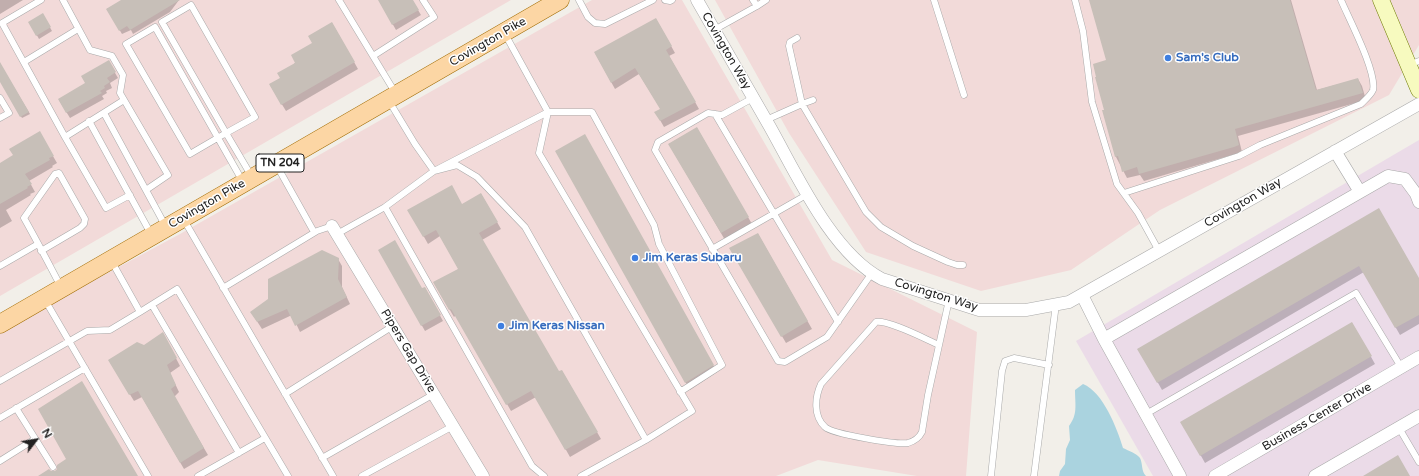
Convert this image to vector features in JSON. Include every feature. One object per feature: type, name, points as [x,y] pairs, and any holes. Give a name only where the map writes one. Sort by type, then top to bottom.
[{"type":"main road","name":"Covington Pike","points":[[0,324],[560,0]]},
{"type":"street","name":"Covington Way","points":[[697,0],[823,221],[852,256],[872,273],[882,279],[979,310],[1026,310],[1069,302],[1419,104]]},
{"type":"street","points":[[1381,0],[1414,63],[1419,90]]},
{"type":"street","points":[[1335,151],[1360,192]]},
{"type":"street","points":[[1104,339],[1388,176],[1406,179],[1416,194],[1419,202]]},
{"type":"street","name":"Pipers Gap Drive","points":[[334,230],[484,476]]},
{"type":"street","points":[[1082,295],[1104,339],[1180,476]]},
{"type":"street","name":"Business Center Drive","points":[[1214,476],[1419,357]]},
{"type":"street","points":[[1315,476],[1419,416]]},
{"type":"lane","points":[[41,0],[2,23],[106,208],[130,195]]},
{"type":"lane","points":[[63,0],[90,50],[112,56],[123,75],[120,92],[168,175],[146,190]]},
{"type":"lane","points":[[339,0],[372,56],[415,144],[434,171]]},
{"type":"lane","points":[[372,56],[434,18],[423,0]]},
{"type":"lane","points":[[580,0],[588,17],[595,23],[605,24],[654,0]]},
{"type":"lane","points":[[665,0],[672,0]]},
{"type":"lane","points":[[714,30],[755,3],[766,0]]},
{"type":"lane","points":[[934,0],[964,95]]},
{"type":"lane","points":[[1075,0],[1083,31],[1092,102],[1117,184],[1149,231],[1159,251]]},
{"type":"lane","points":[[1124,193],[1239,156],[1260,145],[1361,104],[1369,97],[1373,90],[1371,69],[1342,2],[1349,0]]},
{"type":"lane","points":[[191,5],[255,117],[190,154],[126,44],[162,22],[191,5]]},
{"type":"lane","points":[[162,22],[226,133],[248,181]]},
{"type":"lane","points":[[155,27],[218,137],[248,181]]},
{"type":"lane","points":[[24,62],[78,29]]},
{"type":"lane","points":[[504,33],[548,112],[539,153],[692,411],[646,440],[581,476]]},
{"type":"lane","points":[[797,38],[790,42],[789,46],[802,104],[866,212],[881,227],[913,246],[948,262],[963,265]]},
{"type":"lane","points":[[0,98],[9,113],[0,118]]},
{"type":"lane","points":[[753,98],[722,115],[708,113],[658,142],[655,150],[778,361],[785,362],[827,337],[872,273]]},
{"type":"lane","points":[[66,137],[124,100]]},
{"type":"lane","points":[[766,120],[813,100]]},
{"type":"lane","points":[[104,112],[146,190],[160,232]]},
{"type":"lane","points":[[223,288],[314,232],[334,230],[385,207],[434,171],[548,112],[592,112],[654,225],[659,244],[722,365],[680,392]]},
{"type":"lane","points":[[715,114],[838,322]]},
{"type":"lane","points":[[89,121],[130,195],[160,232]]},
{"type":"lane","points":[[276,165],[314,232]]},
{"type":"lane","points":[[434,171],[457,165],[477,177],[525,227],[646,440]]},
{"type":"lane","points":[[41,251],[80,228],[84,224],[85,219],[59,173],[55,174],[24,218],[41,251],[62,289]]},
{"type":"lane","points":[[712,249],[808,194]]},
{"type":"lane","points":[[385,207],[532,466],[544,476]]},
{"type":"lane","points":[[183,219],[333,476]]},
{"type":"lane","points":[[0,266],[38,244]]},
{"type":"lane","points":[[111,260],[140,312]]},
{"type":"lane","points":[[0,381],[87,331],[110,330],[177,289],[288,476]]},
{"type":"lane","points":[[1146,414],[1356,293],[1401,367]]},
{"type":"lane","points":[[44,299],[148,476]]},
{"type":"lane","points":[[939,344],[890,324],[881,321],[876,322],[821,384],[817,393],[816,402],[817,413],[821,423],[828,429],[872,440],[903,444],[915,441],[922,432],[928,395],[939,344],[948,300]]},
{"type":"lane","points":[[1034,476],[1056,304]]},
{"type":"lane","points":[[152,305],[239,452]]},
{"type":"lane","points":[[285,394],[393,326]]},
{"type":"lane","points":[[991,476],[1002,371],[1005,361],[1014,358],[1048,365]]},
{"type":"lane","points":[[0,418],[85,368]]},
{"type":"lane","points":[[322,458],[434,394]]},
{"type":"lane","points":[[16,408],[53,467]]},
{"type":"lane","points":[[362,476],[453,426]]},
{"type":"lane","points":[[1399,428],[1419,462]]},
{"type":"lane","points":[[198,476],[265,438]]},
{"type":"lane","points":[[0,460],[35,439]]},
{"type":"shaded area","points":[[0,0],[511,0],[0,296]]},
{"type":"shaded area","points":[[592,0],[682,0],[832,260],[977,332],[966,476],[917,476],[818,460],[776,476],[0,476],[0,331],[180,234]]},
{"type":"shaded area","points":[[715,0],[1419,0],[1419,45],[1389,95],[1160,210],[1071,270],[981,291],[866,252],[789,133]]},
{"type":"shaded area","points":[[1419,140],[1419,476],[1153,476],[1076,341]]},
{"type":"water","points":[[1083,384],[1090,388],[1103,402],[1113,421],[1123,448],[1134,453],[1140,458],[1143,472],[1146,476],[1059,476],[1060,471],[1065,464],[1066,449],[1070,440],[1069,426],[1075,413],[1075,390]]},
{"type":"building","points":[[121,0],[180,0],[130,30],[127,26],[119,31],[106,9]]},
{"type":"building","points":[[378,0],[413,0],[419,10],[392,25]]},
{"type":"building","points":[[1089,0],[1290,0],[1316,90],[1358,78],[1363,93],[1235,129],[1239,145],[1234,147],[1139,174],[1137,167],[1122,172],[1118,156],[1115,157],[1102,110],[1104,110],[1095,77],[1093,64],[1106,60]]},
{"type":"building","points":[[43,13],[51,27],[36,36],[28,22]]},
{"type":"building","points":[[656,18],[672,46],[666,50],[696,102],[660,121],[654,112],[660,109],[635,68],[611,83],[594,52]]},
{"type":"building","points":[[332,22],[355,62],[281,105],[269,84],[280,78],[277,73],[295,63],[291,55],[312,43],[308,36]]},
{"type":"building","points":[[109,60],[116,72],[107,78],[110,82],[100,91],[102,93],[66,113],[58,99],[85,83],[81,76]]},
{"type":"building","points":[[0,62],[29,112],[20,117],[0,82]]},
{"type":"building","points":[[697,127],[749,217],[721,233],[668,144]]},
{"type":"building","points":[[40,131],[54,156],[49,158],[50,160],[25,174],[32,184],[27,187],[28,188],[0,204],[0,163],[13,155],[9,149]]},
{"type":"building","name":"Jim Keras Subaru","points":[[585,134],[714,365],[685,383],[555,151]]},
{"type":"building","points":[[452,185],[462,204],[481,193],[498,222],[479,233],[559,371],[562,370],[598,432],[565,450],[531,391],[506,405],[451,309],[449,310],[433,282],[458,269],[436,230],[423,237],[407,210]]},
{"type":"building","points":[[1379,208],[1419,278],[1419,315],[1395,328],[1359,266],[1157,383],[1137,349]]},
{"type":"building","points":[[758,233],[808,321],[781,337],[729,248]]},
{"type":"building","points":[[395,240],[422,288],[425,287],[441,315],[421,326],[378,250]]},
{"type":"building","points":[[322,250],[339,258],[338,279],[347,297],[295,326],[287,309],[257,322],[250,312],[268,299],[268,279]]},
{"type":"building","points":[[1352,322],[1372,356],[1200,456],[1180,422]]},
{"type":"building","points":[[163,332],[177,358],[167,365],[176,385],[171,389],[204,448],[180,463],[138,391],[129,395],[108,360],[137,342],[144,345]]},
{"type":"building","points":[[82,381],[138,476],[38,476],[49,469],[51,471],[55,471],[57,469],[57,465],[66,459],[38,409]]},
{"type":"building","points":[[1398,455],[1410,476],[1363,476]]},
{"type":"place","name":"Sam's Club","points":[[1168,58]]},
{"type":"place","name":"Jim Keras Subaru","points":[[635,258]]},
{"type":"place","name":"Jim Keras Nissan","points":[[501,326]]}]
